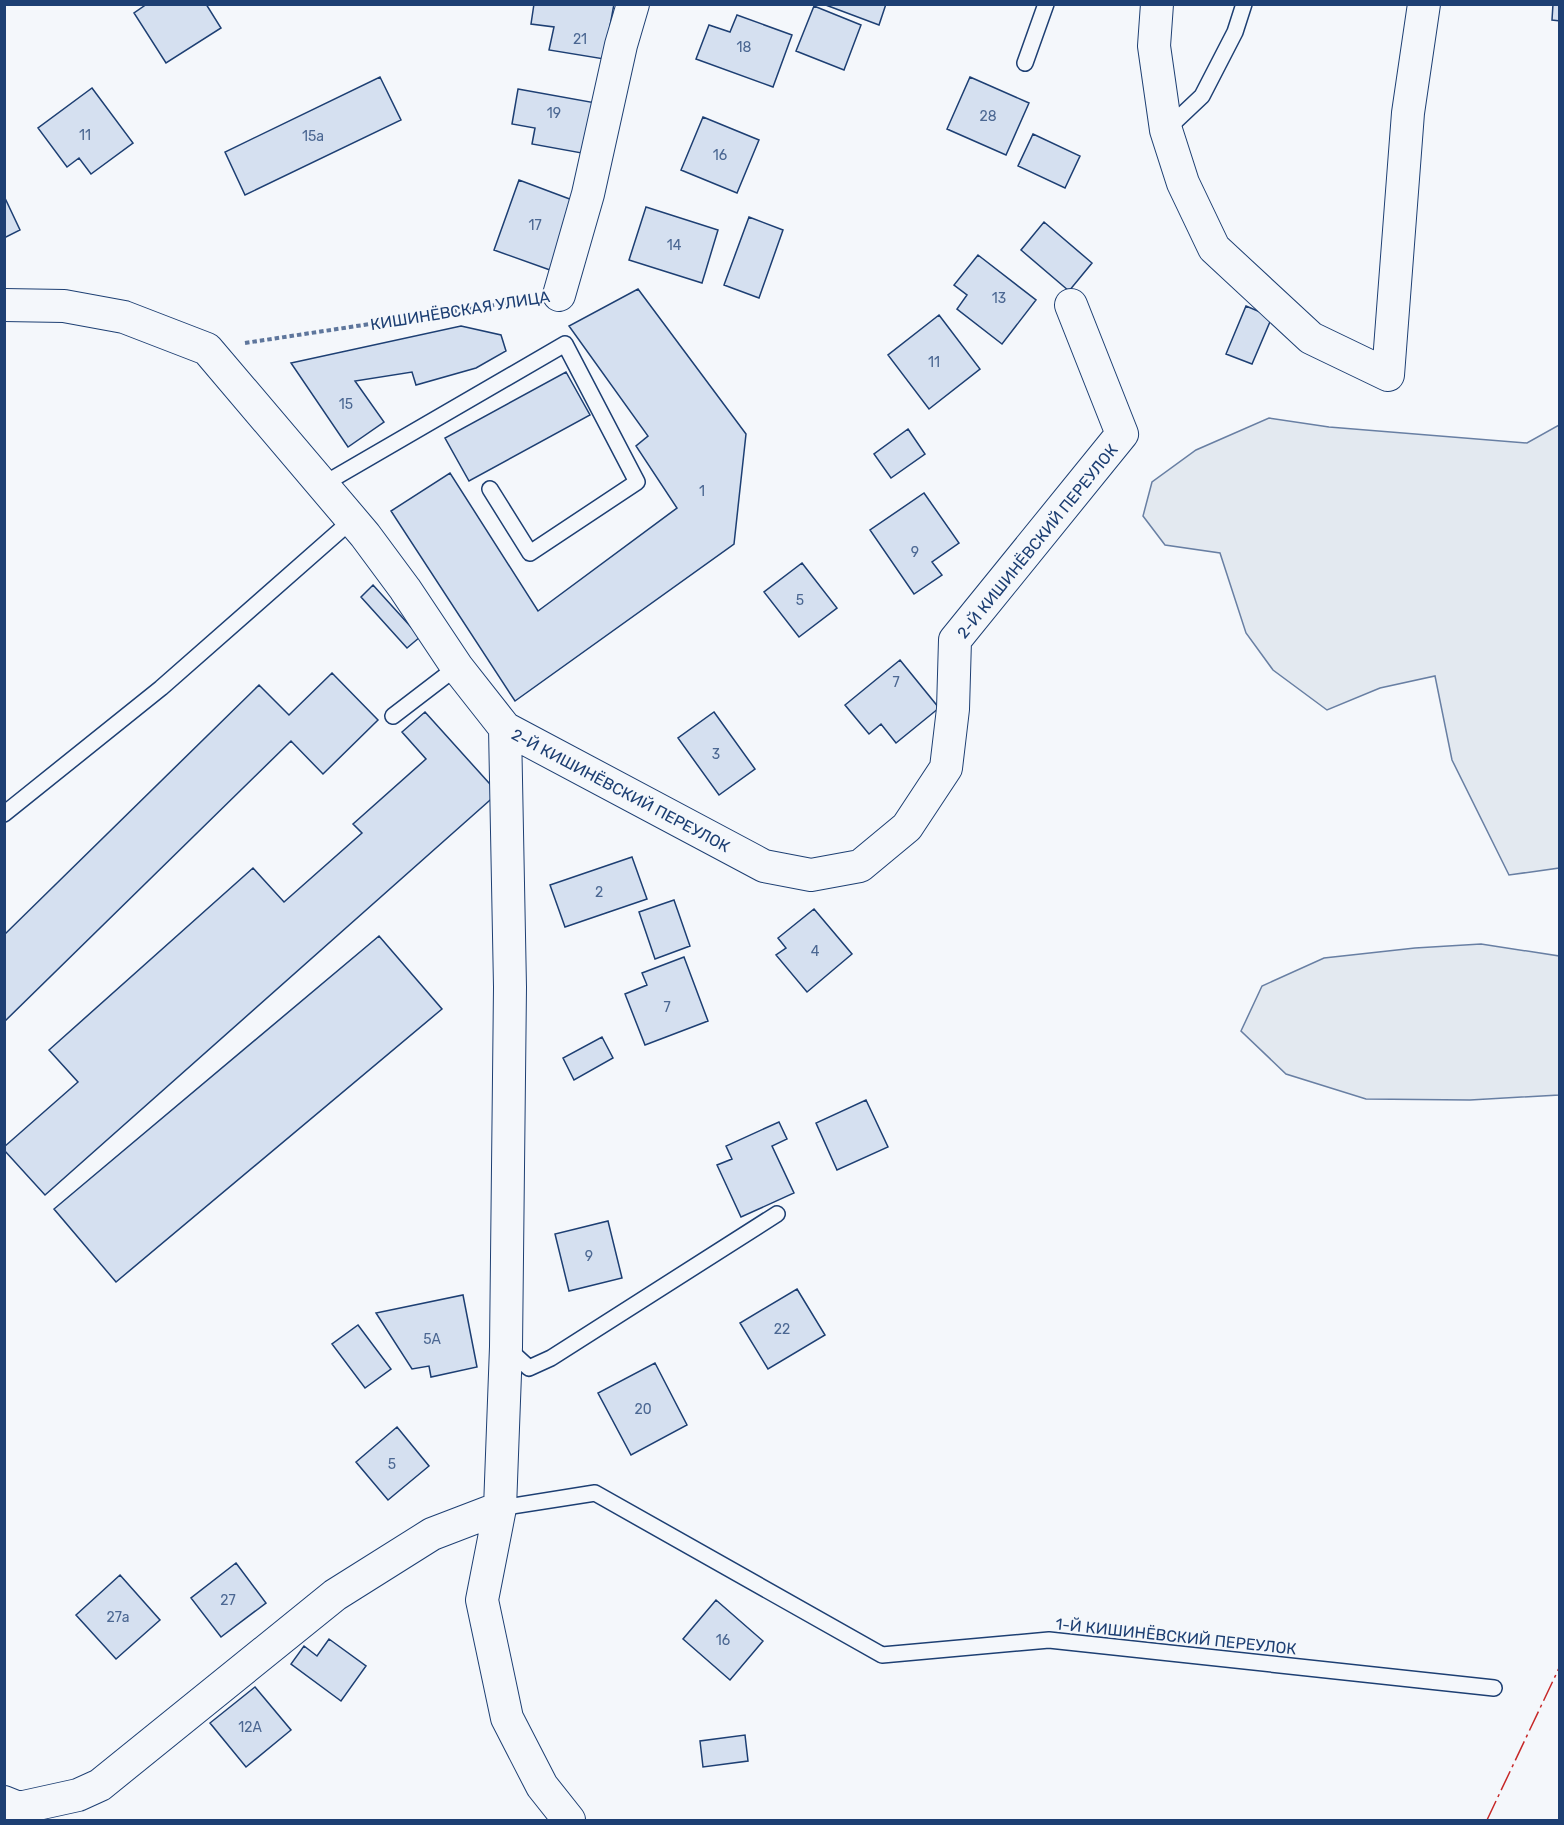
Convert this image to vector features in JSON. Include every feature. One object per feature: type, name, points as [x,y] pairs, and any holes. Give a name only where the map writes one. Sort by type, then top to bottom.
[{"type":"street","name":"КИШИНЁВСКАЯ УЛИЦА","points":[[558,295],[588,194],[621,45],[633,4]]},
{"type":"street","points":[[1156,4],[1154,46],[1166,130],[1184,183],[1214,248],[1311,338],[1388,375],[1408,113],[1424,4]]},
{"type":"street","points":[[4,305],[64,306],[124,317],[207,349],[352,520],[405,589],[457,667],[505,728],[510,987],[506,1347],[500,1508],[482,1600],[507,1718],[542,1786],[569,1821]]},
{"type":"street","name":"2-Й КИШИНЁВСКИЙ ПЕРЕУЛОК","points":[[505,728],[764,866],[811,875],[860,866],[907,827],[946,768],[953,709],[956,640],[1122,434],[1071,305]]},
{"type":"street","points":[[12,1810],[78,1795],[100,1785],[335,1594],[432,1534],[500,1508]]},
{"type":"lane","points":[[1025,63],[1046,4]]},
{"type":"lane","points":[[1166,130],[1202,96],[1235,32],[1244,4]]},
{"type":"lane","points":[[322,485],[565,344],[638,482],[530,552],[490,489]]},
{"type":"lane","points":[[4,814],[160,688],[352,520]]},
{"type":"lane","points":[[393,716],[457,667]]},
{"type":"lane","points":[[506,1347],[529,1368],[550,1358],[777,1214]]},
{"type":"lane","name":"1-Й КИШИНЁВСКИЙ ПЕРЕУЛОК","points":[[500,1508],[595,1493],[882,1655],[1049,1640],[1494,1688]]},
{"type":"path","name":"КИШИНЁВСКАЯ УЛИЦА","points":[[207,349],[558,295]]},
{"type":"shaded area","points":[[1269,418],[1329,427],[1527,443],[1559,425],[1559,868],[1509,875],[1452,760],[1435,676],[1380,688],[1327,710],[1273,670],[1246,633],[1220,553],[1165,545],[1143,516],[1152,482],[1196,450]]},
{"type":"shaded area","points":[[1481,944],[1559,956],[1559,1095],[1470,1100],[1366,1099],[1286,1074],[1241,1031],[1262,986],[1324,958],[1415,948]]},
{"type":"building","points":[[147,4],[206,4],[221,28],[166,63],[134,13]]},
{"type":"building","points":[[534,4],[614,4],[604,59],[549,50],[554,27],[531,24]]},
{"type":"building","points":[[823,4],[886,4],[879,25]]},
{"type":"building","points":[[1553,4],[1560,4],[1560,21],[1552,20]]},
{"type":"building","points":[[814,6],[861,25],[844,70],[796,51]]},
{"type":"building","points":[[737,15],[792,35],[773,87],[696,59],[709,25],[730,32]]},
{"type":"building","points":[[380,77],[401,120],[245,195],[225,152]]},
{"type":"building","points":[[970,77],[1029,103],[1006,155],[947,129]]},
{"type":"building","points":[[92,88],[133,143],[91,174],[79,158],[67,167],[38,128]]},
{"type":"building","points":[[518,89],[596,103],[587,154],[532,144],[535,128],[512,124]]},
{"type":"building","points":[[703,117],[759,140],[737,193],[681,170]]},
{"type":"building","points":[[1033,134],[1080,156],[1065,188],[1018,166]]},
{"type":"building","points":[[519,180],[575,201],[550,270],[494,250]]},
{"type":"building","points":[[4,196],[20,230],[4,238]]},
{"type":"building","points":[[646,207],[718,230],[702,283],[629,260]]},
{"type":"building","points":[[749,217],[783,230],[759,298],[724,285]]},
{"type":"building","points":[[1044,222],[1092,263],[1069,291],[1021,250]]},
{"type":"building","points":[[978,255],[1036,300],[1002,344],[957,309],[967,295],[954,285]]},
{"type":"building","points":[[638,289],[746,434],[734,544],[515,701],[391,511],[450,473],[538,611],[677,508],[636,446],[648,436],[569,326]]},
{"type":"building","points":[[1246,306],[1272,317],[1252,364],[1226,354]]},
{"type":"building","points":[[939,315],[980,369],[929,409],[888,355]]},
{"type":"building","points":[[461,326],[501,335],[506,351],[476,368],[416,385],[412,372],[355,381],[384,422],[348,447],[291,363]]},
{"type":"building","points":[[566,372],[590,415],[469,481],[445,438]]},
{"type":"building","points":[[908,429],[925,454],[891,478],[874,454]]},
{"type":"building","points":[[924,493],[959,543],[932,562],[942,575],[914,594],[870,530]]},
{"type":"building","points":[[802,563],[837,608],[799,637],[764,592]]},
{"type":"building","points":[[373,585],[420,637],[407,648],[361,597]]},
{"type":"building","points":[[900,660],[939,708],[896,743],[881,724],[869,734],[845,705]]},
{"type":"building","points":[[332,673],[378,720],[323,774],[291,741],[4,1022],[4,935],[259,685],[289,715]]},
{"type":"building","points":[[425,712],[498,793],[45,1195],[4,1150],[4,1147],[78,1082],[49,1050],[253,868],[284,902],[362,833],[353,824],[426,759],[402,732]]},
{"type":"building","points":[[714,712],[755,769],[719,795],[678,738]]},
{"type":"building","points":[[632,857],[647,899],[565,927],[550,885]]},
{"type":"building","points":[[674,900],[690,946],[655,959],[639,912]]},
{"type":"building","points":[[814,909],[852,954],[807,992],[776,955],[786,948],[778,938]]},
{"type":"building","points":[[379,936],[442,1009],[116,1282],[54,1209]]},
{"type":"building","points":[[684,957],[708,1021],[645,1045],[625,994],[647,985],[642,973]]},
{"type":"building","points":[[602,1037],[613,1058],[574,1080],[563,1058]]},
{"type":"building","points":[[866,1100],[888,1147],[837,1170],[816,1123]]},
{"type":"building","points":[[779,1122],[787,1139],[772,1146],[794,1193],[741,1217],[717,1165],[732,1159],[726,1146]]},
{"type":"building","points":[[608,1221],[622,1278],[569,1291],[555,1234]]},
{"type":"building","points":[[797,1289],[825,1335],[768,1369],[740,1323]]},
{"type":"building","points":[[463,1295],[477,1367],[431,1377],[429,1366],[412,1369],[376,1313]]},
{"type":"building","points":[[358,1325],[391,1369],[365,1388],[332,1344]]},
{"type":"building","points":[[655,1363],[687,1425],[631,1455],[598,1393]]},
{"type":"building","points":[[397,1427],[429,1466],[388,1500],[356,1462]]},
{"type":"building","points":[[236,1563],[266,1603],[221,1637],[191,1598]]},
{"type":"building","points":[[120,1575],[160,1620],[116,1659],[76,1615]]},
{"type":"building","points":[[716,1600],[763,1641],[730,1680],[683,1639]]},
{"type":"building","points":[[329,1639],[366,1666],[341,1701],[291,1664],[304,1646],[317,1656]]},
{"type":"building","points":[[255,1687],[291,1730],[246,1767],[210,1723]]},
{"type":"building","points":[[745,1735],[748,1761],[703,1767],[700,1741]]},
{"type":"power","points":[[1487,1820],[1560,1666]]}]
